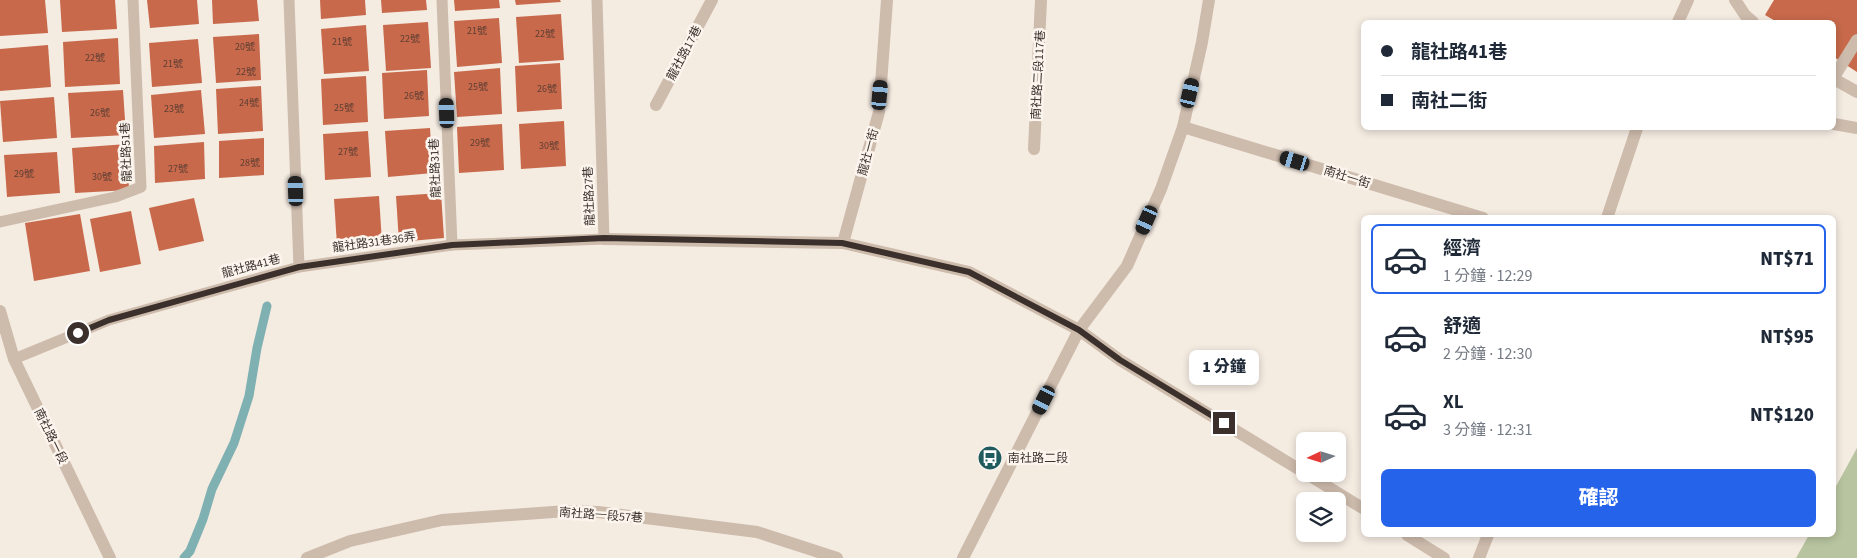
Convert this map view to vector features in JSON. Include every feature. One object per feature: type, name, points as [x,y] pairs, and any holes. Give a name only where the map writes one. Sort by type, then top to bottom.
[{"type":"street","name":"龍社路17巷","points":[[656,105],[712,0]]},
{"type":"street","name":"龍社一街","points":[[842,243],[879,112],[887,0]]},
{"type":"street","name":"南社路二段117巷","points":[[1034,149],[1041,0]]},
{"type":"street","points":[[964,558],[1079,330],[1127,266],[1160,189],[1183,127],[1202,42],[1209,0]]},
{"type":"street","points":[[1679,20],[1688,0]]},
{"type":"street","points":[[1735,0],[1751,20]]},
{"type":"street","points":[[1836,75],[1857,40]]},
{"type":"street","points":[[1836,79],[1857,92]]},
{"type":"street","points":[[1836,124],[1857,128]]},
{"type":"street","name":"南社一街","points":[[1183,127],[1473,215]]},
{"type":"street","points":[[1608,215],[1636,130]]},
{"type":"street","points":[[604,238],[842,243],[969,272],[1079,330],[1120,360],[1296,467]]},
{"type":"street","name":"南社路一段","points":[[0,311],[14,358],[110,558]]},
{"type":"street","points":[[1320,482],[1361,507]]},
{"type":"street","name":"南社路一段57巷","points":[[307,558],[350,541],[442,520],[567,511],[598,512],[757,532],[837,558]]},
{"type":"street","points":[[1410,537],[1444,558]]},
{"type":"street","points":[[1479,558],[1487,537]]},
{"type":"lane","name":"龍社路51巷","points":[[0,222],[115,197],[141,187],[133,0]]},
{"type":"lane","name":"龍社路41巷","points":[[14,358],[109,320],[299,267],[289,0]]},
{"type":"lane","name":"龍社路31巷","points":[[442,0],[452,245]]},
{"type":"lane","name":"龍社路27巷","points":[[452,245],[604,238],[597,0]]},
{"type":"lane","name":"龍社路31巷36弄","points":[[299,267],[452,245]]},
{"type":"green space","points":[[1857,448],[1857,558],[1796,558],[1808,537],[1836,537],[1836,486]]},
{"type":"building","points":[[0,0],[45,0],[48,33],[0,36]]},
{"type":"building","points":[[60,0],[115,0],[117,29],[62,32]]},
{"type":"building","points":[[147,0],[197,0],[199,24],[150,28]]},
{"type":"building","points":[[212,0],[257,0],[259,21],[213,24]]},
{"type":"building","points":[[320,0],[365,0],[366,15],[321,19]]},
{"type":"building","points":[[381,0],[426,0],[427,10],[382,13]]},
{"type":"building","points":[[454,0],[499,0],[500,8],[455,11]]},
{"type":"building","points":[[515,0],[560,0],[561,2],[516,5]]},
{"type":"building","points":[[1774,0],[1857,0],[1857,72],[1836,58],[1836,20],[1774,20],[1765,15]]},
{"type":"building","points":[[561,14],[564,60],[519,63],[516,17]]},
{"type":"building","points":[[499,18],[502,63],[457,67],[454,21]]},
{"type":"building","points":[[428,22],[431,68],[386,71],[383,25]]},
{"type":"building","points":[[366,25],[369,71],[324,74],[321,29]]},
{"type":"building","points":[[259,34],[261,80],[216,83],[213,37]]},
{"type":"building","points":[[118,38],[120,84],[65,87],[63,42]]},
{"type":"building","points":[[198,39],[202,83],[152,87],[149,43]]},
{"type":"building","points":[[48,45],[51,87],[0,91],[0,49]]},
{"type":"building","points":[[560,63],[562,109],[517,112],[515,66]]},
{"type":"building","points":[[500,68],[502,114],[457,117],[454,72]]},
{"type":"building","points":[[427,70],[429,116],[384,119],[382,73]]},
{"type":"building","points":[[366,76],[368,122],[323,125],[321,79]]},
{"type":"building","points":[[261,86],[263,131],[218,134],[216,89]]},
{"type":"building","points":[[123,90],[126,135],[71,138],[68,93]]},
{"type":"building","points":[[201,90],[205,134],[154,138],[151,95]]},
{"type":"building","points":[[54,97],[57,138],[3,142],[0,101]]},
{"type":"building","points":[[564,121],[566,166],[521,169],[519,124]]},
{"type":"building","points":[[502,124],[504,170],[459,173],[457,127]]},
{"type":"building","points":[[430,128],[433,173],[388,177],[385,131]]},
{"type":"building","points":[[368,131],[371,177],[325,180],[323,134]]},
{"type":"building","points":[[264,138],[264,175],[219,178],[219,141]]},
{"type":"building","points":[[204,142],[205,179],[155,183],[154,146]]},
{"type":"building","points":[[127,144],[129,190],[75,193],[72,148]]},
{"type":"building","points":[[57,152],[60,193],[7,197],[4,155]]},
{"type":"building","points":[[441,193],[444,238],[399,242],[396,196]]},
{"type":"building","points":[[379,196],[382,242],[337,245],[334,199]]},
{"type":"building","points":[[194,198],[204,241],[159,251],[149,208]]},
{"type":"building","points":[[131,211],[141,264],[100,272],[90,219]]},
{"type":"building","points":[[80,214],[90,271],[34,281],[25,223]]},
{"type":"waterway","points":[[184,558],[190,551],[203,519],[212,489],[234,443],[249,396],[257,348],[267,306]]},
{"type":"place","name":"南社路二段","points":[[990,458]]},
{"type":"route","points":[[78,333],[109,320],[299,267],[452,245],[604,238],[842,243],[969,272],[1079,330],[1120,360],[1224,423]]}]
